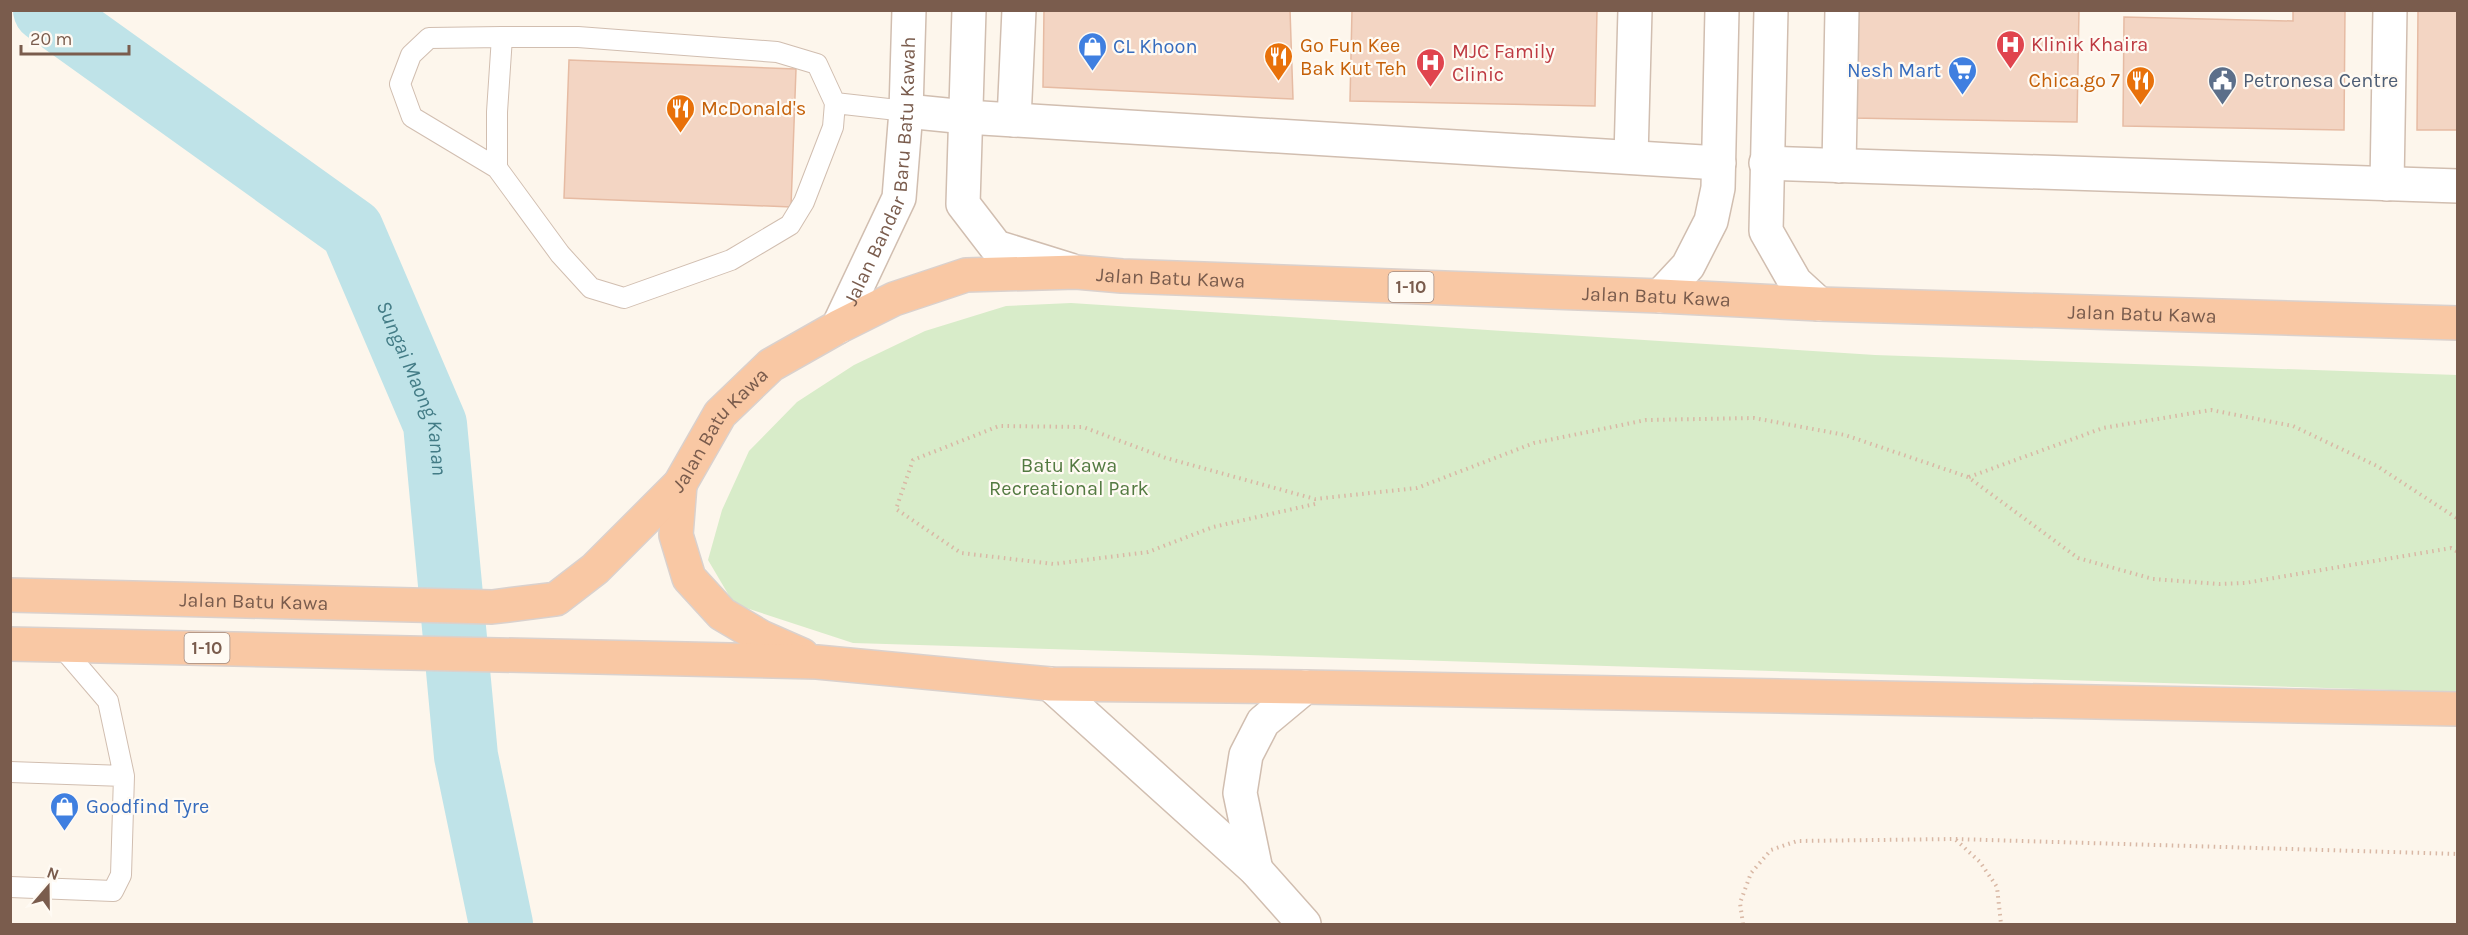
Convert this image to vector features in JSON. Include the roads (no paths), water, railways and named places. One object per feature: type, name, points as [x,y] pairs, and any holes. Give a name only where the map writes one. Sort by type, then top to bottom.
[{"type":"highway","name":"Jalan Batu Kawa","points":[[10,595],[492,607],[556,599],[595,569],[680,484],[720,414],[771,365],[838,327],[894,299],[966,274],[1076,272],[1122,276],[1819,304],[2457,323]]},
{"type":"highway","points":[[680,484],[676,536],[689,578],[722,614],[761,637],[817,662]]},
{"type":"highway","name":"1-10","points":[[10,644],[817,662],[1050,684],[2457,709]]},
{"type":"street","name":"Jalan Bandar Baru Batu Kawah","points":[[838,327],[898,198],[906,111],[909,10]]},
{"type":"street","points":[[969,10],[963,204],[996,247],[1076,272]]},
{"type":"street","points":[[1014,120],[1019,10]]},
{"type":"street","points":[[1631,157],[1635,10]]},
{"type":"street","points":[[1660,296],[1688,266],[1711,221],[1718,188],[1722,10]]},
{"type":"street","points":[[1771,10],[1766,231],[1796,282],[1819,304]]},
{"type":"street","points":[[1839,166],[1842,10]]},
{"type":"street","points":[[2387,184],[2390,10]]},
{"type":"street","points":[[906,111],[966,117],[1719,163]]},
{"type":"street","points":[[1766,164],[2457,186]]},
{"type":"street","points":[[1050,684],[1256,870],[1304,924]]},
{"type":"street","points":[[1256,870],[1240,793],[1246,755],[1263,723],[1305,687]]},
{"type":"lane","points":[[497,168],[497,112],[502,37]]},
{"type":"lane","points":[[502,37],[578,37],[777,52],[817,64],[835,103],[833,127],[804,202],[790,225],[731,260],[624,298],[591,288],[560,254],[497,168],[412,117],[400,84],[411,56],[429,38],[502,37]]},
{"type":"lane","points":[[835,103],[906,111]]},
{"type":"lane","points":[[10,887],[113,891],[121,875],[124,776],[108,701],[60,645]]},
{"type":"lane","points":[[10,772],[124,776]]},
{"type":"waterway","name":"Sungai Maong Kanan","points":[[45,10],[352,230],[435,424],[466,756],[501,924]]},
{"type":"place","name":"Klinik Khaira","points":[[2010,70]]},
{"type":"place","name":"CL Khoon","points":[[1092,72]]},
{"type":"place","name":"Go Fun Kee Bak Kut Teh","points":[[1279,82]]},
{"type":"place","name":"MJC Family Clinic","points":[[1431,88]]},
{"type":"place","name":"Nesh Mart","points":[[1962,96]]},
{"type":"place","name":"Chica.go 7","points":[[2141,106]]},
{"type":"place","name":"Petronesa Centre","points":[[2222,106]]},
{"type":"place","name":"McDonald's","points":[[680,134]]},
{"type":"place","name":"Goodfind Tyre","points":[[65,832]]},
{"type":"park label","name":"Batu Kawa Recreational Park","points":[[1069,476]]}]
